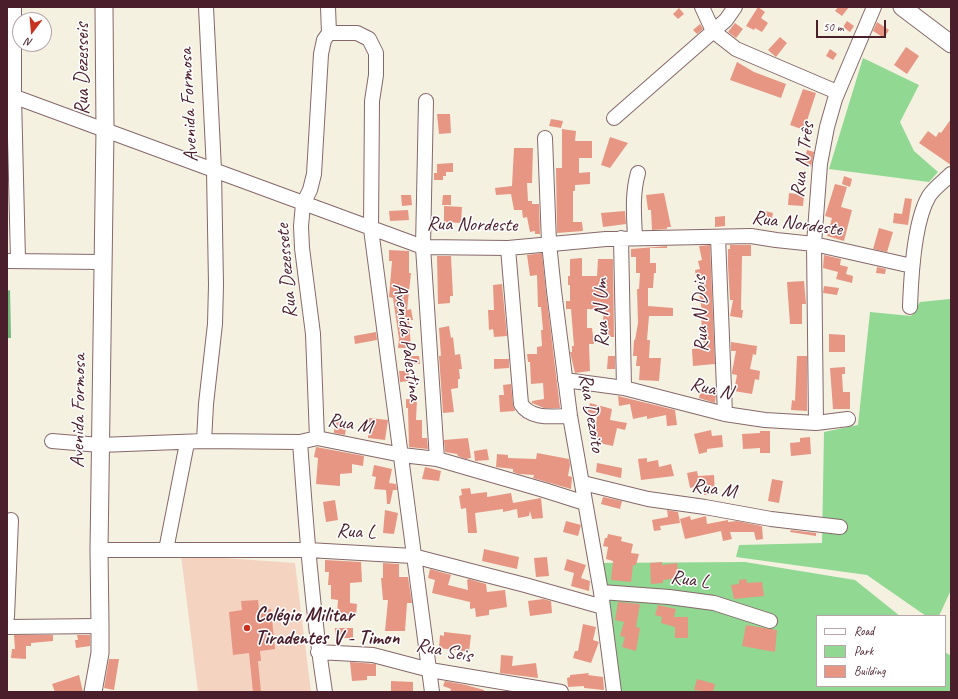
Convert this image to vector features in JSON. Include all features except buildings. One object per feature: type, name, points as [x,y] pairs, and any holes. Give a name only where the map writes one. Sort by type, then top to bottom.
[{"type":"main road","name":"Rua Dezesseis","points":[[104,7],[105,130]]},
{"type":"main road","points":[[902,7],[951,44]]},
{"type":"main road","name":"Avenida Formosa","points":[[93,692],[100,653],[100,445],[105,130]]},
{"type":"street","points":[[14,7],[10,95],[12,260],[103,262]]},
{"type":"street","name":"Avenida Formosa","points":[[204,441],[206,404],[215,324],[214,170],[206,7]]},
{"type":"street","points":[[328,7],[329,33]]},
{"type":"street","points":[[702,7],[713,31],[736,49],[838,92]]},
{"type":"street","points":[[614,118],[726,20],[735,7]]},
{"type":"street","name":"Rua N Três","points":[[816,423],[814,244],[820,164],[826,127],[838,92],[874,7]]},
{"type":"street","name":"Avenida Palestina","points":[[329,33],[344,31],[357,33],[369,40],[376,53],[376,75],[372,101],[371,229],[402,455],[413,556],[432,692]]},
{"type":"street","name":"Rua Dezessete","points":[[316,438],[313,334],[302,248],[303,204],[310,190],[314,174],[321,54],[324,40],[329,33]]},
{"type":"street","name":"Rua Nordeste","points":[[10,95],[423,247],[508,248],[549,243],[635,237],[751,236],[814,244],[912,266]]},
{"type":"street","points":[[426,101],[423,247],[438,459]]},
{"type":"street","name":"Rua Dezoito","points":[[546,138],[549,243],[565,380],[601,592],[614,692]]},
{"type":"street","points":[[635,237],[633,202],[634,186],[638,173]]},
{"type":"street","points":[[910,307],[912,266],[923,209],[930,195],[951,174]]},
{"type":"street","name":"Rua N Dois","points":[[718,237],[725,414]]},
{"type":"street","name":"Rua N Um","points":[[621,238],[624,388]]},
{"type":"street","points":[[508,248],[521,404],[525,410],[532,414],[570,416]]},
{"type":"street","name":"Rua N","points":[[565,380],[624,388],[725,414],[765,420],[816,423],[848,419]]},
{"type":"street","name":"Rua M","points":[[52,441],[100,445],[187,443],[204,441],[300,442],[316,438],[402,455],[438,459],[586,503]]},
{"type":"street","points":[[300,442],[308,550],[318,652],[325,692]]},
{"type":"street","points":[[166,550],[187,443]]},
{"type":"street","name":"Rua M","points":[[583,483],[648,499],[705,507],[771,519],[840,526]]},
{"type":"street","points":[[7,617],[11,520]]},
{"type":"street","name":"Rua L","points":[[99,550],[308,550],[413,556],[603,607]]},
{"type":"street","name":"Rua L","points":[[601,592],[669,597],[714,603],[770,621]]},
{"type":"street","points":[[7,627],[100,626]]},
{"type":"street","name":"Rua Seis","points":[[318,652],[373,655],[430,670],[561,692]]},
{"type":"shaded area","name":"Colégio Militar Tiradentes V - Timon","points":[[181,555],[295,563],[311,692],[198,692]]},
{"type":"green space","points":[[863,58],[919,85],[900,122],[914,151],[938,172],[929,182],[829,169]]},
{"type":"green space","points":[[951,284],[951,590],[939,615],[925,615],[867,575],[736,557],[739,545],[822,543],[824,432],[858,425],[870,312],[911,316],[920,302],[950,299]]},
{"type":"green space","points":[[10,290],[11,338],[7,338],[7,291]]},
{"type":"green space","points":[[745,562],[855,580],[899,615],[816,615],[816,687],[946,687],[946,653],[951,656],[951,692],[619,692],[596,563]]},
{"type":"place","name":"Colégio Militar Tiradentes V - Timon","points":[[247,628]]}]
